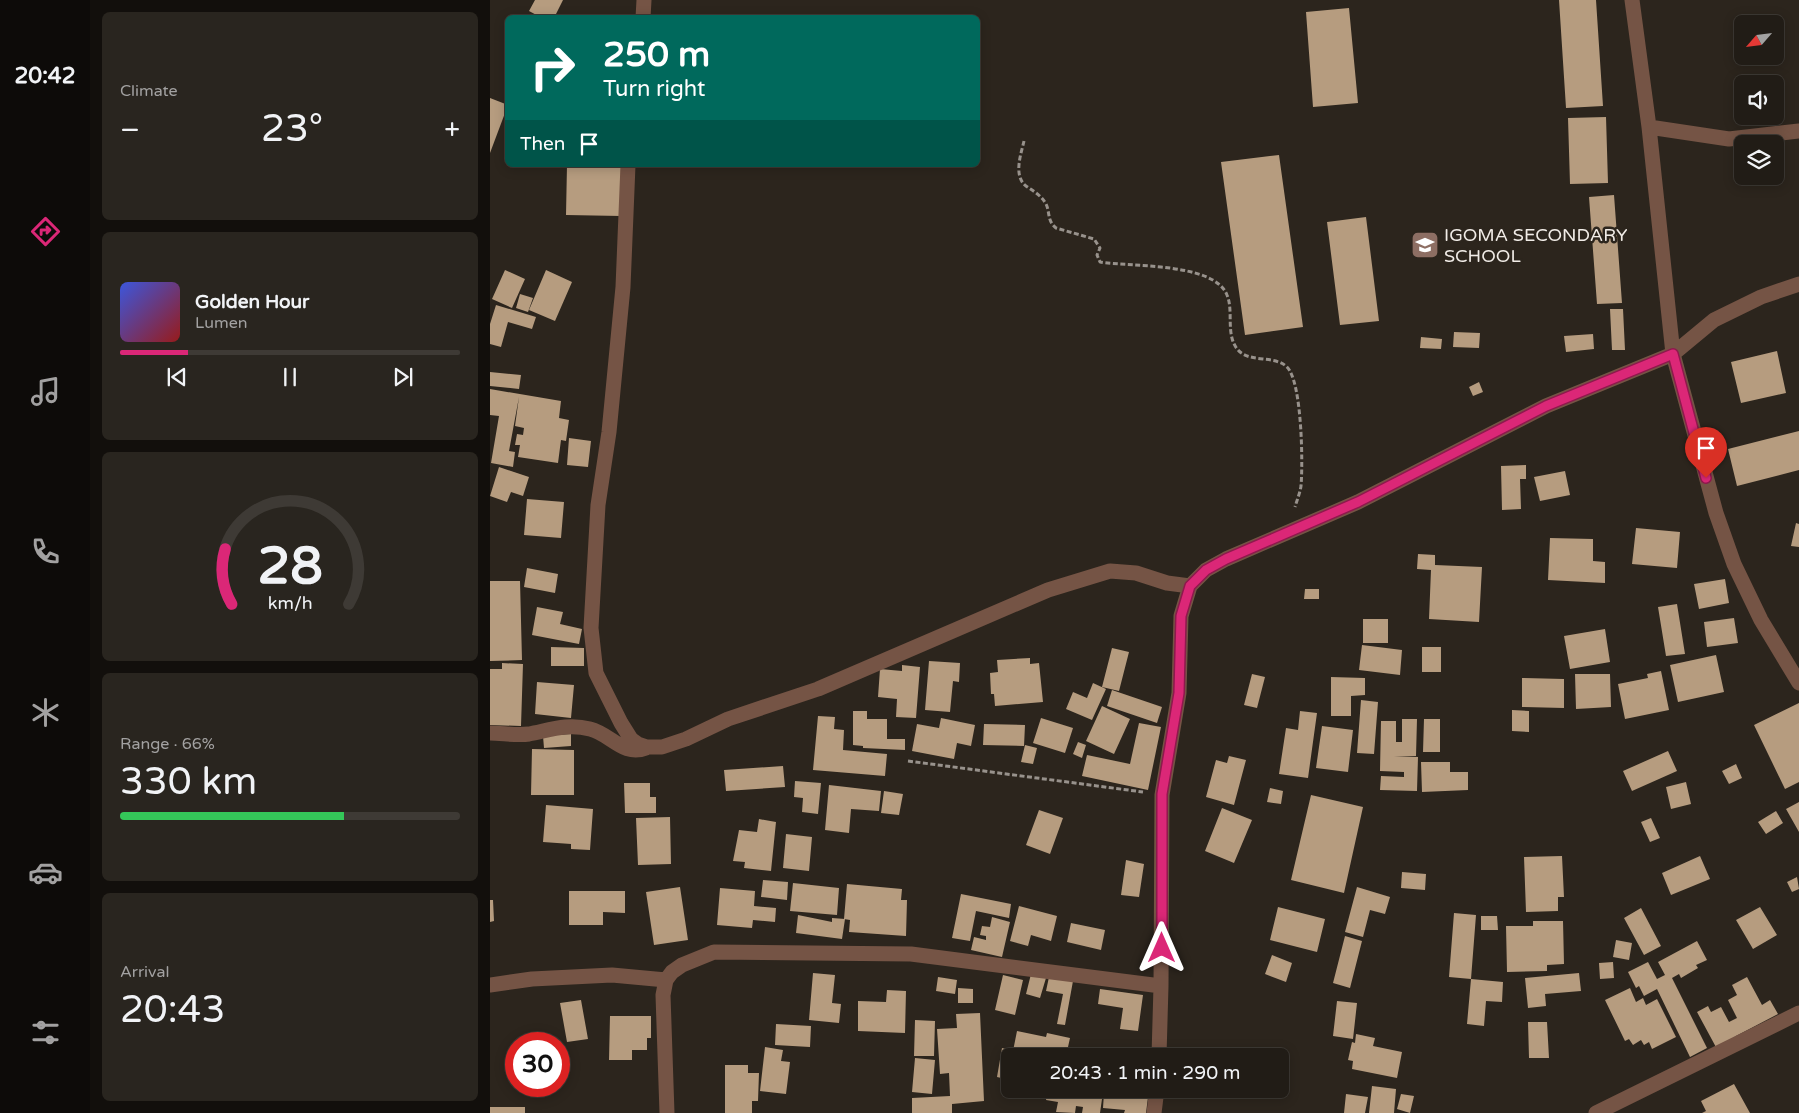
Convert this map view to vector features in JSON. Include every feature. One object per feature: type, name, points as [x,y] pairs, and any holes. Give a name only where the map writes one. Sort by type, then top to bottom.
[{"type":"street","points":[[643,15],[644,0]]},
{"type":"street","points":[[1632,0],[1649,128],[1673,354],[1716,513],[1734,564],[1761,620],[1799,683]]},
{"type":"street","points":[[1649,128],[1729,139],[1799,132]]},
{"type":"street","points":[[628,167],[623,287],[609,432],[598,505],[591,628],[596,673],[605,693],[632,738],[647,747]]},
{"type":"street","points":[[1159,1048],[1162,986],[1162,794],[1179,693],[1181,616],[1190,586],[1206,570],[1226,559],[1358,502],[1546,406],[1673,354],[1714,320],[1761,297],[1799,284]]},
{"type":"street","points":[[490,733],[528,734],[559,726],[573,726],[592,729],[630,750],[637,751],[647,747],[662,747],[686,739],[728,719],[818,689],[1048,590],[1110,571],[1136,572],[1166,583],[1190,586]]},
{"type":"street","points":[[667,1113],[663,995],[666,980],[682,964],[714,952],[911,954],[1162,986]]},
{"type":"street","points":[[490,984],[532,979],[612,975],[666,980]]},
{"type":"street","points":[[1596,1113],[1799,1013]]},
{"type":"street","points":[[1154,1113],[1155,1098]]},
{"type":"path","points":[[1024,141],[1019,175],[1023,184],[1042,198],[1048,208],[1051,224],[1056,228],[1094,239],[1100,248],[1097,255],[1100,262],[1173,266],[1204,277],[1218,285],[1228,296],[1232,332],[1237,348],[1244,355],[1285,365],[1291,372],[1300,418],[1301,487],[1286,534]]},
{"type":"path","points":[[908,761],[1162,794]]},
{"type":"building","points":[[535,0],[563,0],[556,15],[536,15],[529,11]]},
{"type":"building","points":[[1559,0],[1596,0],[1603,106],[1566,108]]},
{"type":"building","points":[[1349,8],[1358,103],[1313,107],[1306,12]]},
{"type":"building","points":[[490,98],[505,104],[505,113],[490,153]]},
{"type":"building","points":[[1606,117],[1608,183],[1570,184],[1568,118]]},
{"type":"building","points":[[1279,155],[1303,327],[1245,335],[1221,162]]},
{"type":"building","points":[[567,167],[625,167],[621,216],[566,215]]},
{"type":"building","points":[[1614,195],[1622,303],[1597,304],[1589,197]]},
{"type":"building","points":[[1366,217],[1379,321],[1340,325],[1327,222]]},
{"type":"building","points":[[505,270],[525,279],[512,308],[492,299]]},
{"type":"building","points":[[546,270],[572,282],[555,321],[529,310]]},
{"type":"building","points":[[520,294],[533,298],[528,312],[516,308]]},
{"type":"building","points":[[496,305],[536,317],[532,329],[508,322],[501,347],[490,344],[490,324]]},
{"type":"building","points":[[1610,309],[1623,309],[1625,350],[1612,350]]},
{"type":"building","points":[[1454,332],[1480,333],[1479,348],[1453,347]]},
{"type":"building","points":[[1593,334],[1594,349],[1566,352],[1564,336]]},
{"type":"building","points":[[1421,337],[1442,339],[1441,349],[1420,348]]},
{"type":"building","points":[[1777,351],[1786,393],[1741,403],[1731,362]]},
{"type":"building","points":[[490,372],[521,375],[519,389],[490,386]]},
{"type":"building","points":[[1479,382],[1483,392],[1473,396],[1469,387]]},
{"type":"building","points":[[490,389],[561,401],[559,418],[569,420],[566,441],[561,440],[558,463],[518,457],[520,445],[515,445],[517,434],[523,435],[524,428],[515,426],[519,397],[509,451],[515,452],[513,467],[491,463],[499,416],[490,415]]},
{"type":"building","points":[[1799,431],[1799,470],[1737,486],[1728,449]]},
{"type":"building","points":[[569,438],[591,441],[588,467],[567,465]]},
{"type":"building","points":[[1526,465],[1526,479],[1520,479],[1521,509],[1502,510],[1501,466]]},
{"type":"building","points":[[499,467],[529,477],[523,496],[511,492],[507,502],[490,496]]},
{"type":"building","points":[[1565,471],[1570,495],[1540,501],[1534,477]]},
{"type":"building","points":[[527,499],[564,502],[561,538],[524,535]]},
{"type":"building","points":[[1796,523],[1799,524],[1799,547],[1791,546]]},
{"type":"building","points":[[1636,528],[1680,532],[1677,568],[1632,564]]},
{"type":"building","points":[[1550,538],[1593,539],[1593,561],[1605,562],[1605,583],[1548,580]]},
{"type":"building","points":[[1418,554],[1435,555],[1435,565],[1482,567],[1479,622],[1429,619],[1431,570],[1417,569]]},
{"type":"building","points":[[527,568],[558,574],[555,593],[524,587]]},
{"type":"building","points":[[1725,579],[1729,603],[1699,609],[1694,584]]},
{"type":"building","points":[[490,581],[520,581],[522,660],[490,661]]},
{"type":"building","points":[[1305,589],[1319,589],[1319,599],[1304,599]]},
{"type":"building","points":[[1677,604],[1685,654],[1666,656],[1658,607]]},
{"type":"building","points":[[537,607],[563,612],[560,624],[582,629],[579,644],[532,635]]},
{"type":"building","points":[[1734,618],[1738,643],[1707,647],[1704,622]]},
{"type":"building","points":[[1363,619],[1388,619],[1388,643],[1363,643]]},
{"type":"building","points":[[1605,629],[1610,662],[1570,669],[1564,636]]},
{"type":"building","points":[[1362,645],[1402,650],[1400,675],[1359,670]]},
{"type":"building","points":[[551,647],[584,648],[584,666],[551,666]]},
{"type":"building","points":[[1422,647],[1441,647],[1441,672],[1422,672]]},
{"type":"building","points":[[1112,648],[1129,652],[1119,691],[1102,687]]},
{"type":"building","points":[[1716,655],[1724,692],[1678,702],[1670,665]]},
{"type":"building","points":[[1030,658],[1030,664],[1039,663],[1043,702],[995,706],[994,694],[991,694],[990,673],[998,672],[997,660]]},
{"type":"building","points":[[929,661],[960,663],[959,682],[953,681],[950,712],[925,710]]},
{"type":"building","points":[[502,663],[523,664],[521,726],[490,725],[490,669],[502,669]]},
{"type":"building","points":[[902,665],[920,667],[916,718],[896,717],[897,699],[878,697],[880,669],[902,671]]},
{"type":"building","points":[[1661,671],[1669,710],[1625,719],[1618,684],[1648,678],[1647,674]]},
{"type":"building","points":[[1252,674],[1265,677],[1257,708],[1244,705]]},
{"type":"building","points":[[1575,674],[1610,674],[1611,707],[1576,709]]},
{"type":"building","points":[[1331,677],[1365,678],[1365,695],[1351,696],[1351,716],[1331,716]]},
{"type":"building","points":[[1522,678],[1564,679],[1564,708],[1522,707]]},
{"type":"building","points":[[537,682],[574,685],[571,718],[535,714]]},
{"type":"building","points":[[1093,683],[1106,689],[1092,720],[1066,709],[1073,692],[1087,698]]},
{"type":"building","points":[[1112,690],[1162,707],[1157,723],[1107,706]]},
{"type":"building","points":[[1361,700],[1378,702],[1374,754],[1357,753]]},
{"type":"building","points":[[1799,703],[1799,782],[1785,789],[1754,725]]},
{"type":"building","points":[[1102,706],[1130,719],[1114,754],[1086,741]]},
{"type":"building","points":[[1512,710],[1529,711],[1529,732],[1512,731]]},
{"type":"building","points":[[853,711],[867,711],[867,719],[887,719],[887,739],[905,739],[905,750],[863,748],[863,746],[853,745]]},
{"type":"building","points":[[1300,711],[1317,713],[1308,778],[1279,774],[1286,728],[1298,730]]},
{"type":"building","points":[[818,716],[835,717],[834,729],[844,730],[843,750],[887,754],[885,776],[813,770]]},
{"type":"building","points":[[941,718],[975,725],[971,746],[957,743],[954,759],[912,751],[917,724],[939,728]]},
{"type":"building","points":[[1041,718],[1073,728],[1065,753],[1033,743]]},
{"type":"building","points":[[1402,719],[1417,719],[1416,756],[1394,756],[1418,757],[1417,791],[1380,790],[1381,776],[1404,777],[1404,772],[1380,771],[1381,721],[1396,721],[1396,742],[1402,742]]},
{"type":"building","points":[[1424,719],[1440,719],[1440,752],[1423,752]]},
{"type":"building","points":[[1139,723],[1161,727],[1148,790],[1082,776],[1087,755],[1130,764]]},
{"type":"building","points":[[984,724],[1025,725],[1024,746],[983,745]]},
{"type":"building","points":[[1322,726],[1353,730],[1348,772],[1316,768]]},
{"type":"building","points":[[571,734],[571,746],[544,748],[543,736]]},
{"type":"building","points":[[1078,742],[1086,745],[1082,758],[1073,754]]},
{"type":"building","points":[[1025,745],[1037,748],[1033,764],[1021,762]]},
{"type":"building","points":[[532,749],[574,750],[574,795],[531,795]]},
{"type":"building","points":[[1668,751],[1677,771],[1632,791],[1623,771]]},
{"type":"building","points":[[1229,756],[1246,760],[1234,805],[1206,797],[1216,760],[1227,763]]},
{"type":"building","points":[[1421,762],[1450,762],[1450,772],[1468,772],[1468,790],[1422,792]]},
{"type":"building","points":[[1736,764],[1742,778],[1729,784],[1722,771]]},
{"type":"building","points":[[783,766],[785,787],[726,791],[724,770]]},
{"type":"building","points":[[795,781],[821,783],[818,814],[802,812],[803,798],[794,797]]},
{"type":"building","points":[[1686,782],[1691,804],[1671,809],[1666,787]]},
{"type":"building","points":[[624,783],[650,783],[650,797],[656,797],[656,813],[625,813]]},
{"type":"building","points":[[829,785],[881,791],[879,811],[851,809],[849,833],[825,830]]},
{"type":"building","points":[[1270,788],[1283,791],[1281,804],[1267,802]]},
{"type":"building","points":[[884,791],[903,794],[899,815],[881,813]]},
{"type":"building","points":[[1311,795],[1363,807],[1344,893],[1291,880]]},
{"type":"building","points":[[1799,802],[1799,832],[1786,809]]},
{"type":"building","points":[[546,805],[593,809],[590,850],[571,849],[571,844],[543,842]]},
{"type":"building","points":[[1222,808],[1252,820],[1234,863],[1205,851]]},
{"type":"building","points":[[1039,810],[1063,818],[1050,854],[1026,845]]},
{"type":"building","points":[[1776,811],[1783,823],[1766,834],[1758,822]]},
{"type":"building","points":[[670,817],[671,864],[638,865],[636,818]]},
{"type":"building","points":[[1651,818],[1660,838],[1650,842],[1641,822]]},
{"type":"building","points":[[759,819],[776,822],[771,871],[744,868],[745,862],[733,861],[739,830],[757,832]]},
{"type":"building","points":[[786,834],[812,837],[809,871],[783,868]]},
{"type":"building","points":[[1562,856],[1564,897],[1558,897],[1558,911],[1526,912],[1524,857]]},
{"type":"building","points":[[1700,856],[1710,879],[1671,895],[1662,873]]},
{"type":"building","points":[[1126,860],[1144,864],[1139,897],[1121,895]]},
{"type":"building","points":[[1402,872],[1426,874],[1425,890],[1401,888]]},
{"type":"building","points":[[1797,877],[1799,889],[1792,892],[1787,882]]},
{"type":"building","points":[[763,880],[788,882],[787,900],[761,897]]},
{"type":"building","points":[[793,883],[839,888],[837,915],[790,911]]},
{"type":"building","points":[[847,884],[902,889],[901,900],[907,900],[906,936],[849,932],[850,920],[844,919]]},
{"type":"building","points":[[680,887],[688,940],[654,945],[646,892]]},
{"type":"building","points":[[1357,887],[1390,897],[1385,914],[1370,910],[1363,937],[1345,932]]},
{"type":"building","points":[[720,888],[755,891],[754,906],[776,908],[775,922],[753,920],[752,928],[717,925]]},
{"type":"building","points":[[569,891],[625,891],[625,913],[603,912],[603,925],[569,925]]},
{"type":"building","points":[[961,894],[1011,904],[1009,918],[976,911],[970,941],[952,938]]},
{"type":"building","points":[[490,900],[493,900],[494,921],[490,922]]},
{"type":"building","points":[[1019,906],[1057,916],[1051,941],[1031,935],[1028,946],[1010,941]]},
{"type":"building","points":[[1278,907],[1325,919],[1317,952],[1270,940]]},
{"type":"building","points":[[1760,907],[1777,935],[1753,949],[1736,920]]},
{"type":"building","points":[[1641,908],[1661,946],[1644,955],[1624,918]]},
{"type":"building","points":[[1454,913],[1476,915],[1471,979],[1449,977]]},
{"type":"building","points":[[798,915],[832,922],[832,918],[845,919],[842,939],[796,933]]},
{"type":"building","points":[[1481,916],[1497,916],[1498,930],[1481,930]]},
{"type":"building","points":[[992,917],[1010,922],[1002,957],[971,950],[974,937],[986,940],[986,936],[980,935],[982,926],[990,927]]},
{"type":"building","points":[[1533,921],[1563,921],[1564,964],[1547,965],[1547,971],[1507,972],[1506,926],[1533,926]]},
{"type":"building","points":[[1071,923],[1105,930],[1101,950],[1067,942]]},
{"type":"building","points":[[1345,936],[1362,941],[1350,988],[1333,983]]},
{"type":"building","points":[[1616,940],[1632,943],[1629,960],[1613,957]]},
{"type":"building","points":[[1697,941],[1707,960],[1696,965],[1698,968],[1681,978],[1679,974],[1672,978],[1707,1048],[1690,1057],[1657,989],[1644,996],[1639,986],[1636,988],[1628,972],[1648,962],[1657,979],[1665,975],[1658,962]]},
{"type":"building","points":[[1272,955],[1292,963],[1286,982],[1265,974]]},
{"type":"building","points":[[1613,962],[1614,978],[1600,979],[1599,963]]},
{"type":"building","points":[[813,973],[835,975],[832,1003],[841,1004],[839,1023],[809,1020]]},
{"type":"building","points":[[1579,973],[1581,991],[1545,994],[1546,1006],[1528,1008],[1525,978]]},
{"type":"building","points":[[1031,974],[1046,978],[1040,998],[1026,994]]},
{"type":"building","points":[[1003,975],[1023,980],[1015,1015],[995,1010]]},
{"type":"building","points":[[938,977],[957,980],[955,994],[936,991]]},
{"type":"building","points":[[1049,977],[1073,981],[1065,1025],[1057,1024],[1063,994],[1046,991]]},
{"type":"building","points":[[1747,977],[1762,1005],[1770,1000],[1778,1014],[1736,1036],[1717,1049],[1697,1012],[1708,1006],[1711,1012],[1721,1007],[1729,1022],[1737,1018],[1728,1000],[1737,995],[1732,985]]},
{"type":"building","points":[[1471,979],[1503,982],[1502,1002],[1486,1001],[1484,1026],[1467,1024]]},
{"type":"building","points":[[958,988],[973,989],[973,1003],[958,1003]]},
{"type":"building","points":[[1630,988],[1636,1002],[1643,998],[1646,1005],[1657,999],[1676,1037],[1652,1049],[1649,1042],[1644,1045],[1641,1040],[1633,1045],[1629,1039],[1625,1041],[1605,1000]]},
{"type":"building","points":[[1100,989],[1143,995],[1138,1031],[1120,1029],[1123,1008],[1098,1004]]},
{"type":"building","points":[[887,990],[906,991],[905,1033],[858,1031],[858,1001],[886,1002]]},
{"type":"building","points":[[581,1000],[588,1039],[570,1042],[570,1032],[565,1032],[560,1003]]},
{"type":"building","points":[[1337,1001],[1357,1003],[1353,1039],[1333,1036]]},
{"type":"building","points":[[980,1013],[984,1101],[952,1104],[952,1113],[912,1113],[912,1098],[950,1096],[949,1073],[940,1074],[937,1029],[957,1028],[956,1014]]},
{"type":"building","points":[[610,1016],[651,1016],[651,1038],[647,1038],[647,1050],[632,1050],[632,1060],[609,1060]]},
{"type":"building","points":[[915,1020],[935,1021],[934,1056],[914,1056]]},
{"type":"building","points":[[1528,1022],[1547,1022],[1549,1058],[1529,1058]]},
{"type":"building","points":[[776,1024],[811,1026],[810,1047],[775,1045]]},
{"type":"building","points":[[1017,1031],[1046,1037],[1047,1033],[1070,1038],[1068,1048],[1014,1048]]},
{"type":"building","points":[[1356,1034],[1375,1038],[1373,1046],[1402,1052],[1397,1078],[1352,1069],[1353,1061],[1348,1060],[1352,1042],[1355,1043]]},
{"type":"building","points":[[765,1047],[783,1050],[781,1061],[790,1062],[786,1094],[760,1091]]},
{"type":"building","points":[[1001,1054],[1001,1078],[997,1077]]},
{"type":"building","points":[[915,1058],[935,1060],[932,1094],[912,1092]]},
{"type":"building","points":[[725,1065],[748,1065],[748,1073],[759,1073],[758,1101],[752,1101],[752,1113],[725,1113]]},
{"type":"building","points":[[1734,1084],[1750,1113],[1702,1113],[1706,1111],[1701,1101]]},
{"type":"building","points":[[1372,1086],[1396,1089],[1394,1113],[1369,1113]]},
{"type":"building","points":[[1346,1094],[1368,1097],[1365,1113],[1344,1113]]},
{"type":"building","points":[[1401,1094],[1414,1096],[1410,1113],[1397,1109]]},
{"type":"building","points":[[1046,1098],[1102,1098],[1100,1113],[1082,1113],[1083,1107],[1076,1106],[1075,1113],[1056,1112],[1058,1102],[1046,1100]]},
{"type":"building","points":[[1104,1098],[1148,1098],[1146,1113],[1124,1113],[1125,1110],[1103,1108]]},
{"type":"building","points":[[490,1107],[525,1107],[525,1113],[490,1113]]},
{"type":"place","name":"IGOMA SECONDARY SCHOOL","points":[[1425,245]]},
{"type":"route","points":[[1162,948],[1162,794],[1179,693],[1181,616],[1190,586],[1206,570],[1226,559],[1358,502],[1546,406],[1673,354],[1706,478]]}]
